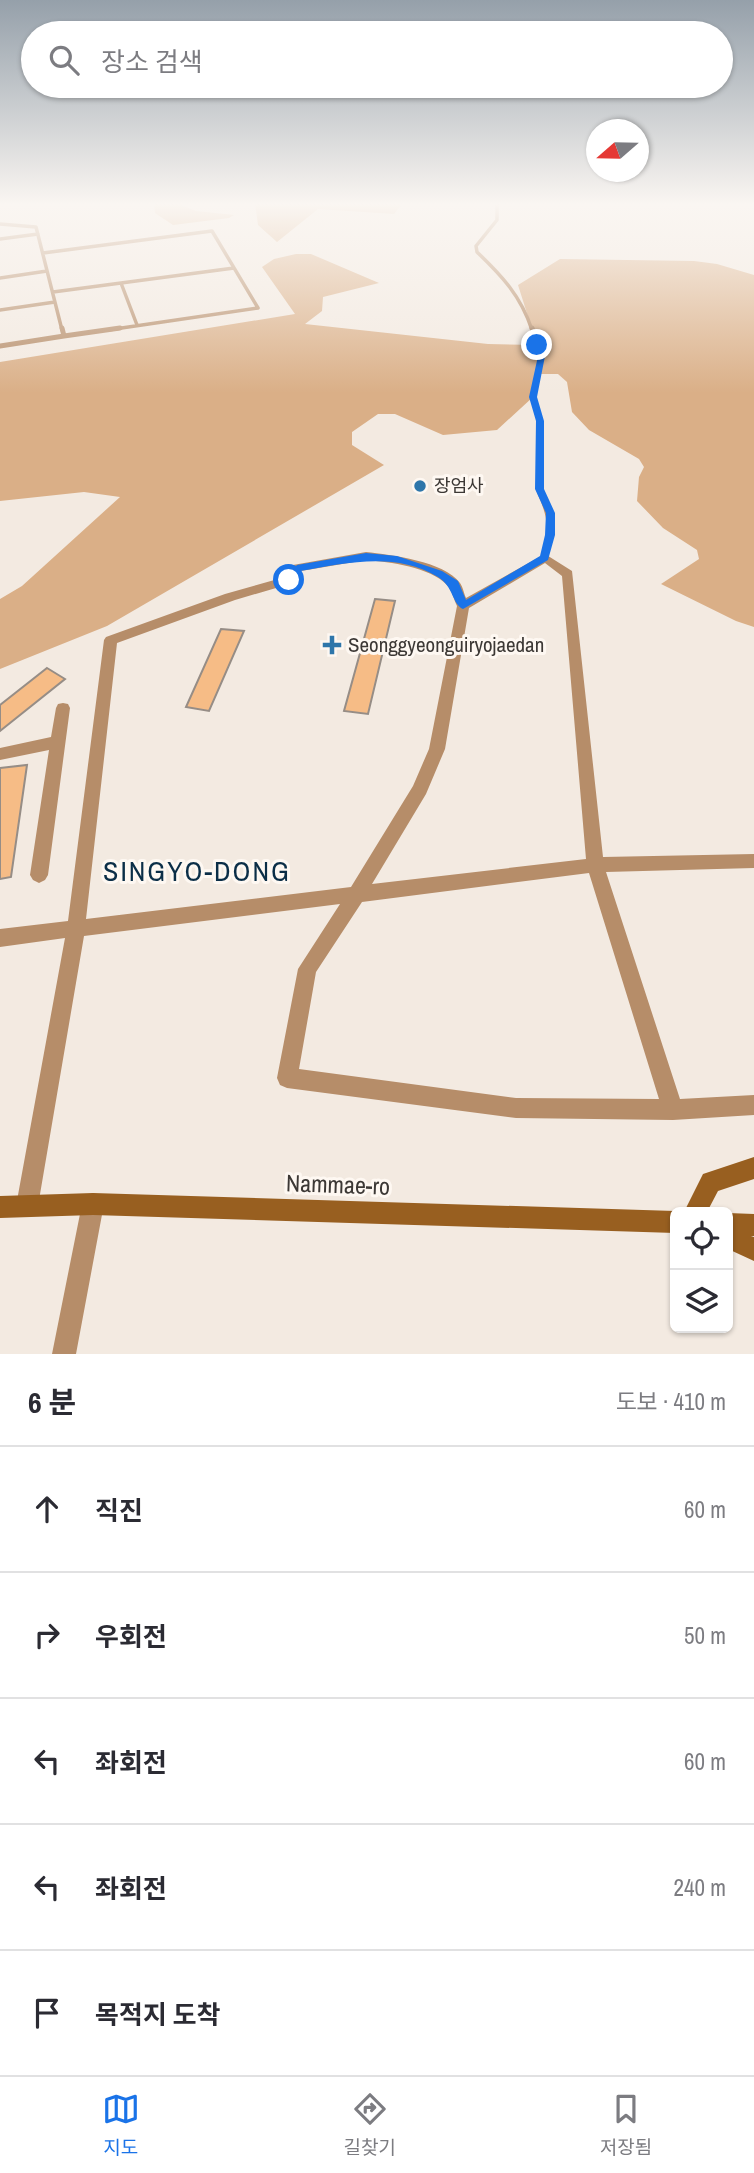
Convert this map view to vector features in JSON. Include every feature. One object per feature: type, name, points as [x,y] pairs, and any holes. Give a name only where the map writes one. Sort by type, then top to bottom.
[{"type":"street","points":[[27,1206],[76,929],[111,640],[230,597],[289,580],[297,568],[366,556],[397,559],[439,573],[454,584],[463,606],[437,749],[420,789],[356,895],[307,969],[287,1078],[516,1108],[673,1110],[754,1105]]},
{"type":"street","points":[[463,606],[545,558],[568,574],[595,865],[673,1110]]},
{"type":"street","points":[[39,875],[63,708]]},
{"type":"street","points":[[0,754],[58,742]]},
{"type":"street","points":[[0,939],[595,865],[754,860]]},
{"type":"street","points":[[698,1207],[710,1182],[754,1168]]},
{"type":"street","points":[[62,1350],[93,1204]]},
{"type":"street","name":"Nammae-ro","points":[[0,1207],[93,1204],[670,1222]]},
{"type":"street","points":[[733,1224],[754,1225]]},
{"type":"street","points":[[733,1240],[754,1249]]},
{"type":"lane","points":[[46,266],[64,336]]},
{"type":"lane","points":[[490,266],[506,279],[525,308],[541,356],[533,397],[540,421],[539,489],[550,513],[550,535],[545,558]]},
{"type":"lane","points":[[0,346],[258,308],[234,268],[53,292]]},
{"type":"lane","points":[[0,278],[47,271]]},
{"type":"lane","points":[[121,283],[137,325]]},
{"type":"lane","points":[[0,310],[55,302]]},
{"type":"shaded area","points":[[340,266],[379,283],[323,297],[322,311],[305,324],[488,344],[537,345],[518,285],[548,266],[724,266],[754,275],[754,627],[736,621],[661,584],[699,559],[697,550],[663,528],[637,501],[639,477],[644,467],[639,459],[589,430],[572,412],[567,382],[558,374],[538,374],[533,397],[497,430],[443,435],[395,414],[378,414],[352,432],[352,445],[384,465],[107,626],[0,669],[0,599],[22,586],[120,497],[84,492],[0,501],[0,362],[295,314],[262,267]]},
{"type":"building","points":[[375,599],[395,601],[368,714],[344,711]]},
{"type":"building","points":[[221,629],[244,631],[209,711],[186,707]]},
{"type":"building","points":[[47,668],[65,679],[0,731],[0,705]]},
{"type":"building","points":[[27,765],[11,877],[0,879],[0,768]]},
{"type":"place","name":"장엄사","points":[[420,486]]},
{"type":"place","name":"Seonggyeonguiryojaedan","points":[[332,645]]},
{"type":"district","name":"SINGYO-DONG","points":[[197,871]]},
{"type":"route","points":[[289,580],[297,568],[366,556],[397,559],[439,573],[454,584],[463,606],[545,558],[550,535],[550,513],[539,489],[540,421],[533,397],[541,356],[537,345]]}]
